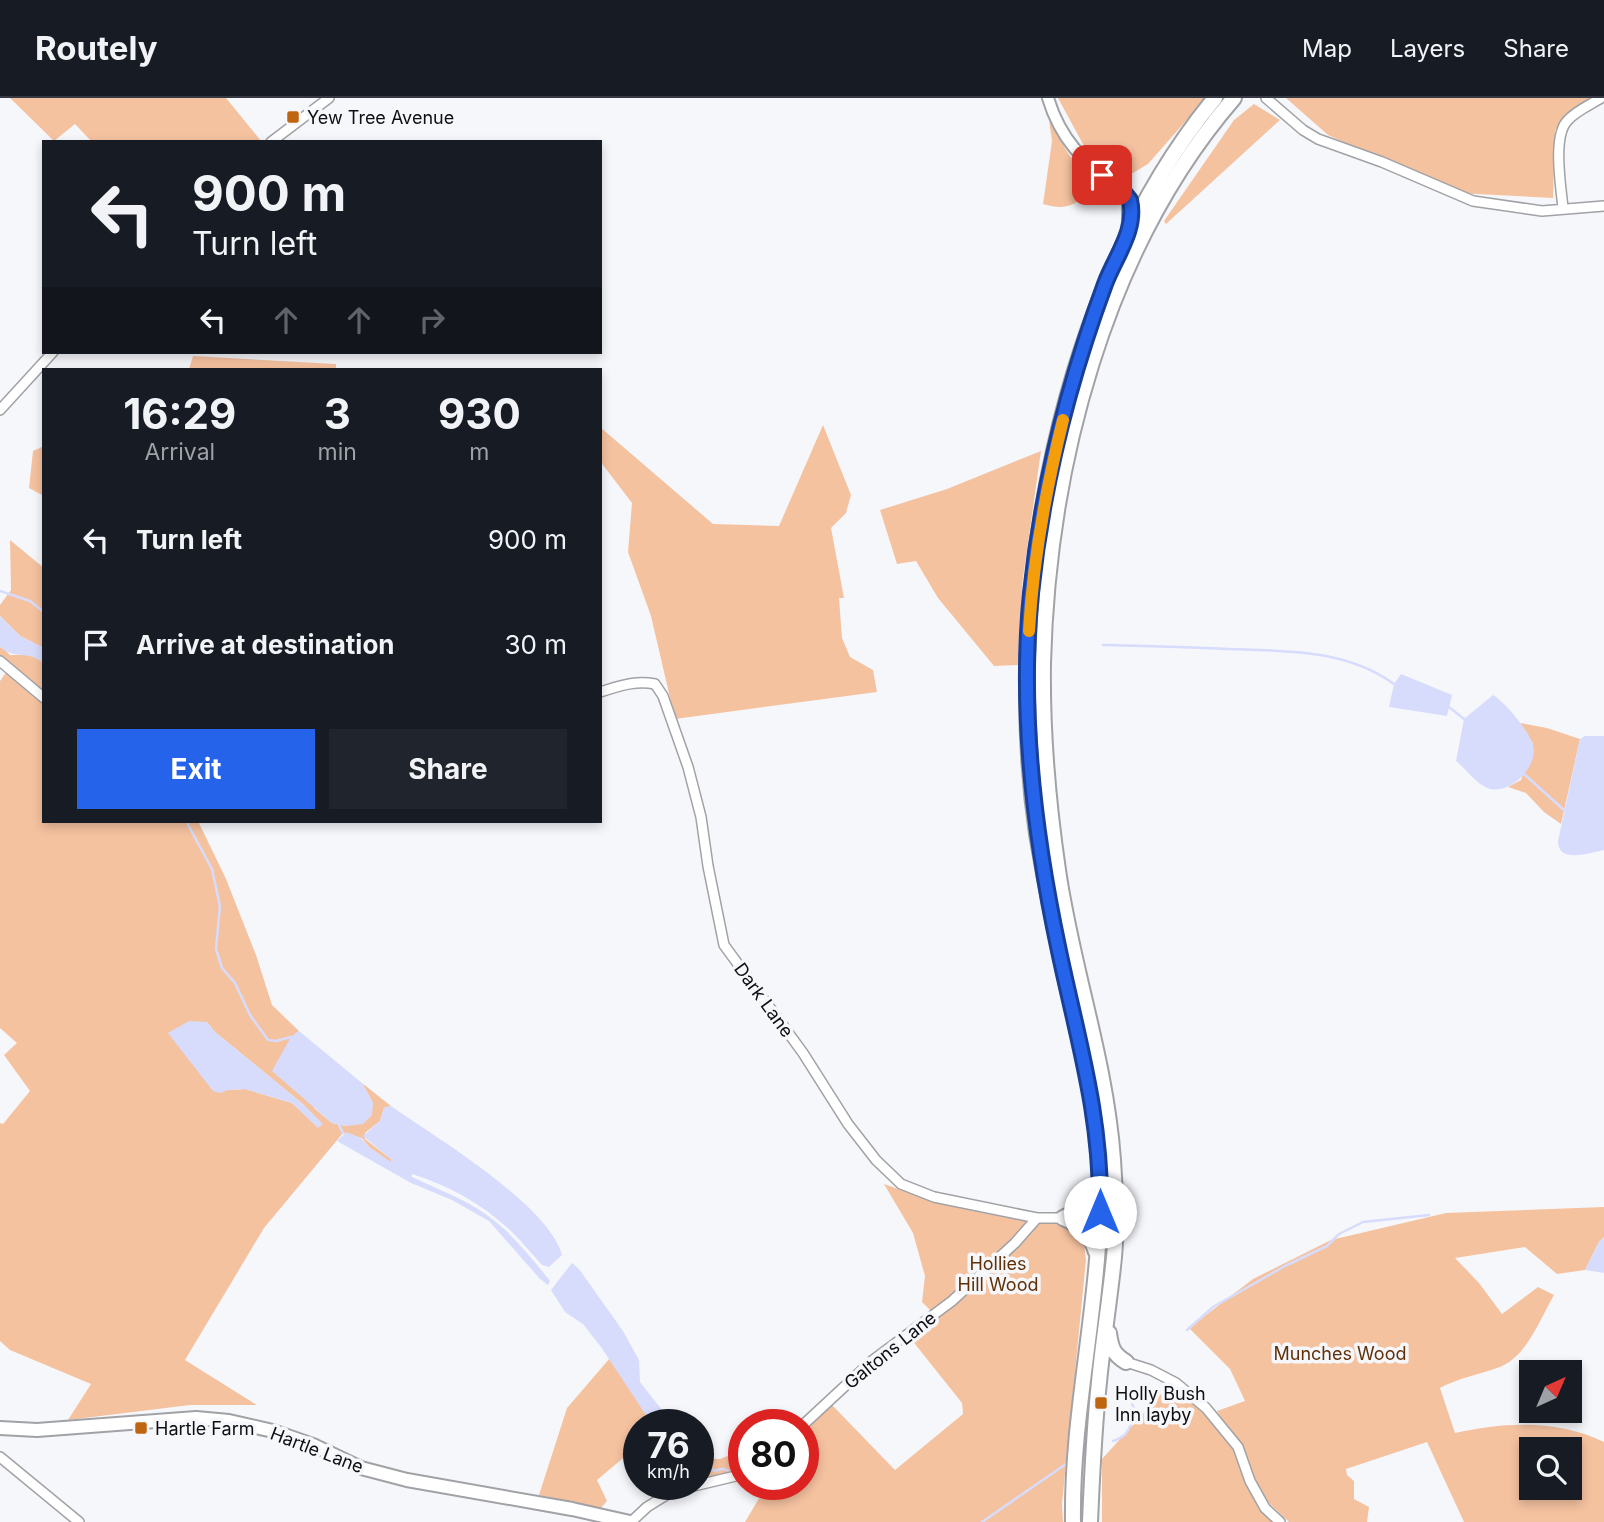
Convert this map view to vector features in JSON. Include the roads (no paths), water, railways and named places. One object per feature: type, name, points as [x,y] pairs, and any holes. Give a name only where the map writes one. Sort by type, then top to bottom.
[{"type":"highway","points":[[1073,1522],[1079,1424],[1098,1260],[1100,1188],[1095,1113],[1058,949],[1037,832],[1030,762],[1027,664],[1031,594],[1043,504],[1063,416],[1106,281],[1129,231],[1187,135],[1230,99]]},
{"type":"highway","points":[[1090,1522],[1099,1379],[1115,1243],[1113,1160],[1100,1059],[1058,870],[1045,740],[1043,665],[1047,600],[1071,445],[1108,319],[1129,265],[1167,191],[1230,99]]},
{"type":"highway","points":[[1118,185],[1142,190],[1156,183]]},
{"type":"highway","points":[[1118,185],[1130,200],[1129,231]]},
{"type":"highway","points":[[1063,1218],[1082,1208],[1100,1188]]},
{"type":"highway","points":[[1063,1218],[1086,1231],[1098,1260]]},
{"type":"highway","points":[[1099,1379],[1126,1362],[1114,1354],[1111,1348],[1107,1322]]},
{"type":"main road","name":"Hartle Lane","points":[[0,1428],[37,1430],[196,1418],[229,1422],[273,1431],[313,1445],[361,1468],[407,1480],[630,1522]]},
{"type":"street","points":[[1048,98],[1054,116],[1074,150],[1095,170],[1118,185]]},
{"type":"street","points":[[1266,98],[1303,130],[1318,139],[1382,162],[1473,201],[1542,211],[1604,206]]},
{"type":"street","points":[[1563,208],[1559,154],[1562,128],[1568,119],[1601,98]]},
{"type":"street","points":[[273,140],[324,99]]},
{"type":"street","points":[[0,410],[50,354]]},
{"type":"street","points":[[0,661],[42,696]]},
{"type":"street","name":"Dark Lane","points":[[602,691],[643,681],[655,684],[663,696],[688,766],[701,817],[724,945],[803,1053],[844,1118],[876,1160],[901,1184],[934,1196],[1037,1218],[1063,1218]]},
{"type":"street","name":"Galtons Lane","points":[[819,1410],[873,1360],[952,1301],[1015,1243],[1037,1218]]},
{"type":"street","points":[[1126,1362],[1151,1370],[1176,1383],[1206,1408],[1238,1447],[1250,1481],[1265,1508],[1280,1522]]},
{"type":"street","points":[[0,1457],[79,1522]]},
{"type":"street","points":[[630,1522],[647,1507],[673,1491],[728,1478]]},
{"type":"water","points":[[0,616],[20,636],[42,647],[42,662],[6,651],[0,647]]},
{"type":"water","points":[[1401,674],[1452,695],[1447,716],[1389,707],[1394,684]]},
{"type":"water","points":[[1493,695],[1522,725],[1531,739],[1534,753],[1522,777],[1498,789],[1490,789],[1481,784],[1456,761],[1464,719]]},
{"type":"water","points":[[1585,736],[1604,736],[1604,850],[1569,855],[1559,848],[1558,841],[1580,739]]},
{"type":"water","points":[[189,1021],[207,1022],[215,1032],[303,1104],[323,1124],[318,1128],[292,1103],[245,1089],[220,1093],[213,1091],[168,1033]]},
{"type":"water","points":[[299,1031],[362,1083],[373,1103],[372,1115],[363,1124],[346,1126],[332,1123],[272,1071],[291,1037]]},
{"type":"water","points":[[391,1106],[488,1173],[536,1215],[552,1235],[562,1255],[549,1267],[542,1265],[512,1232],[478,1205],[452,1190],[412,1174],[412,1177],[465,1201],[491,1218],[526,1252],[550,1281],[548,1285],[489,1221],[452,1200],[411,1183],[337,1141],[346,1132],[361,1138],[391,1162],[391,1159],[363,1136],[380,1121],[384,1108]]},
{"type":"water","points":[[1604,1237],[1604,1273],[1585,1270],[1599,1242]]},
{"type":"water","points":[[572,1263],[579,1269],[623,1331],[639,1360],[640,1382],[661,1409],[642,1409],[601,1347],[583,1324],[565,1312],[551,1290]]},
{"type":"waterway","points":[[0,591],[30,601],[42,610]]},
{"type":"waterway","points":[[1103,645],[1272,650],[1315,654],[1356,664],[1394,684]]},
{"type":"waterway","points":[[1449,707],[1464,719]]},
{"type":"waterway","points":[[1524,774],[1564,810]]},
{"type":"waterway","points":[[187,823],[212,869],[220,906],[216,949],[222,968],[235,983],[250,1015],[268,1040],[291,1037]]},
{"type":"waterway","points":[[339,1125],[343,1133]]},
{"type":"waterway","points":[[1187,1330],[1213,1307],[1285,1266],[1327,1246],[1339,1234],[1363,1222],[1429,1215]]},
{"type":"waterway","points":[[1113,1441],[1125,1434],[1137,1414],[1132,1404]]},
{"type":"waterway","points":[[982,1522],[1066,1464]]},
{"type":"waterway","points":[[714,1470],[728,1471]]},
{"type":"place","name":"Yew Tree Avenue","points":[[293,117]]},
{"type":"place","name":"Holly Bush Inn layby","points":[[1101,1403]]},
{"type":"place","name":"Hartle Farm","points":[[141,1428]]},
{"type":"park label","name":"Hollies Hill Wood","points":[[998,1273]]},
{"type":"park label","name":"Munches Wood","points":[[1340,1353]]}]
